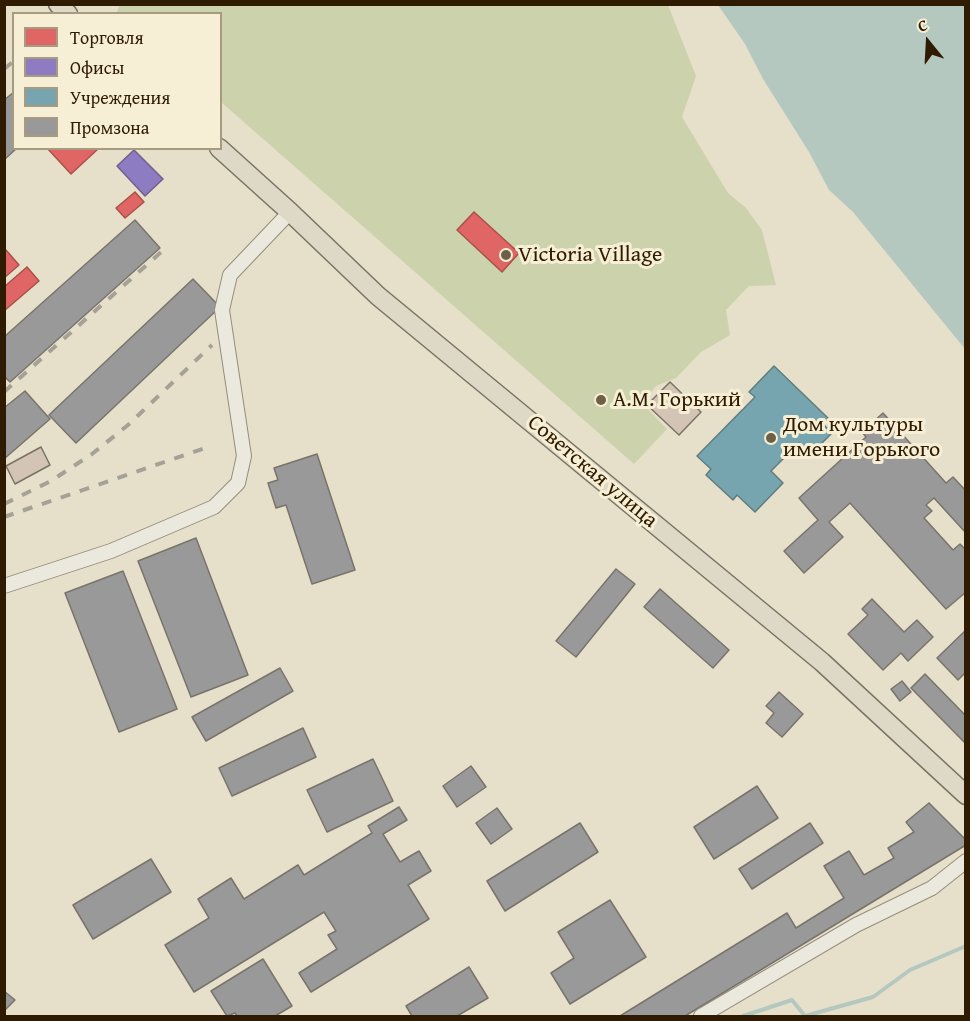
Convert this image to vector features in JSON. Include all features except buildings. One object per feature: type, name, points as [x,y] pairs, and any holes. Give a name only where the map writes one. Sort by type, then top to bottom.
[{"type":"main road","name":"Советская улица","points":[[221,150],[378,296],[822,662],[966,795]]},
{"type":"street","points":[[4,586],[111,551],[214,507],[238,483],[244,456],[222,310],[230,275],[290,212]]},
{"type":"street","points":[[701,1017],[856,925],[932,888],[966,861]]},
{"type":"green space","points":[[120,4],[668,5],[696,76],[682,117],[728,193],[746,208],[762,230],[776,285],[749,286],[726,310],[730,335],[701,352],[676,378],[656,386],[642,403],[667,429],[634,464],[222,103],[222,12],[117,11]]},
{"type":"shaded area","points":[[718,5],[965,5],[965,349],[853,212],[829,190],[809,152],[763,79],[745,44]]},
{"type":"waterway","points":[[743,1016],[792,1000],[805,1016],[873,997],[910,970],[966,946]]},
{"type":"railway","points":[[4,69],[12,63]]},
{"type":"railway","points":[[4,392],[168,246]]},
{"type":"railway","points":[[4,504],[51,481],[92,454],[128,425],[212,345]]},
{"type":"railway","points":[[4,517],[208,447]]},
{"type":"place","name":"Victoria Village","points":[[506,255]]},
{"type":"place","name":"А.М. Горький","points":[[601,400]]},
{"type":"place","name":"Дом культуры имени Горького","points":[[771,438]]}]
